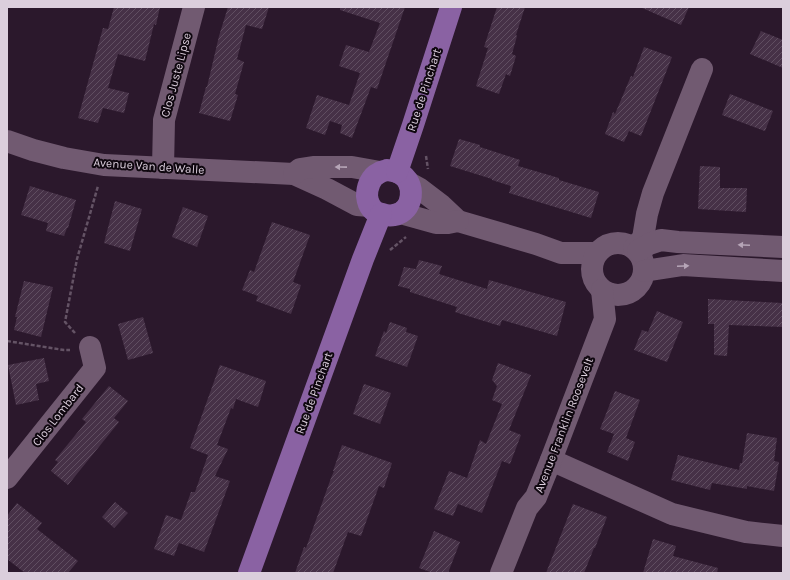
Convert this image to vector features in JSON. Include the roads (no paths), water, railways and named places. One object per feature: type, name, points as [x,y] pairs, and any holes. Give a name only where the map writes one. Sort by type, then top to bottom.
[{"type":"main road","name":"Rue de Pinchart","points":[[395,176],[452,7]]},
{"type":"main road","points":[[395,176],[411,189],[411,199],[407,207],[384,211],[368,197],[368,188],[373,177],[395,176]]},
{"type":"main road","name":"Rue de Pinchart","points":[[249,573],[363,259],[384,211]]},
{"type":"street","name":"Clos Juste Lipse","points":[[163,168],[164,120],[194,7]]},
{"type":"street","points":[[702,69],[647,211],[642,238],[634,253],[643,278],[639,285],[633,290],[626,294],[614,295],[608,293],[597,272],[601,248],[613,242],[634,253],[683,265],[783,271]]},
{"type":"street","name":"Avenue Van de Walle","points":[[7,141],[64,158],[104,165],[294,174],[358,205],[436,223],[448,224],[458,221]]},
{"type":"street","name":"Avenue Van de Walle","points":[[294,174],[300,169],[313,167],[352,168],[395,176]]},
{"type":"street","points":[[395,176],[420,190],[458,221],[561,253],[576,266],[584,270],[597,272]]},
{"type":"street","points":[[647,211],[661,240]]},
{"type":"street","points":[[634,253],[649,244],[661,240],[783,247]]},
{"type":"street","name":"Avenue Franklin Roosevelt","points":[[597,272],[605,319]]},
{"type":"street","name":"Avenue Franklin Roosevelt","points":[[501,573],[527,508],[536,497],[605,319],[615,310],[626,294]]},
{"type":"street","name":"Clos Lombard","points":[[7,478],[95,368],[90,347]]},
{"type":"street","points":[[551,460],[672,514],[746,532],[783,536]]}]
